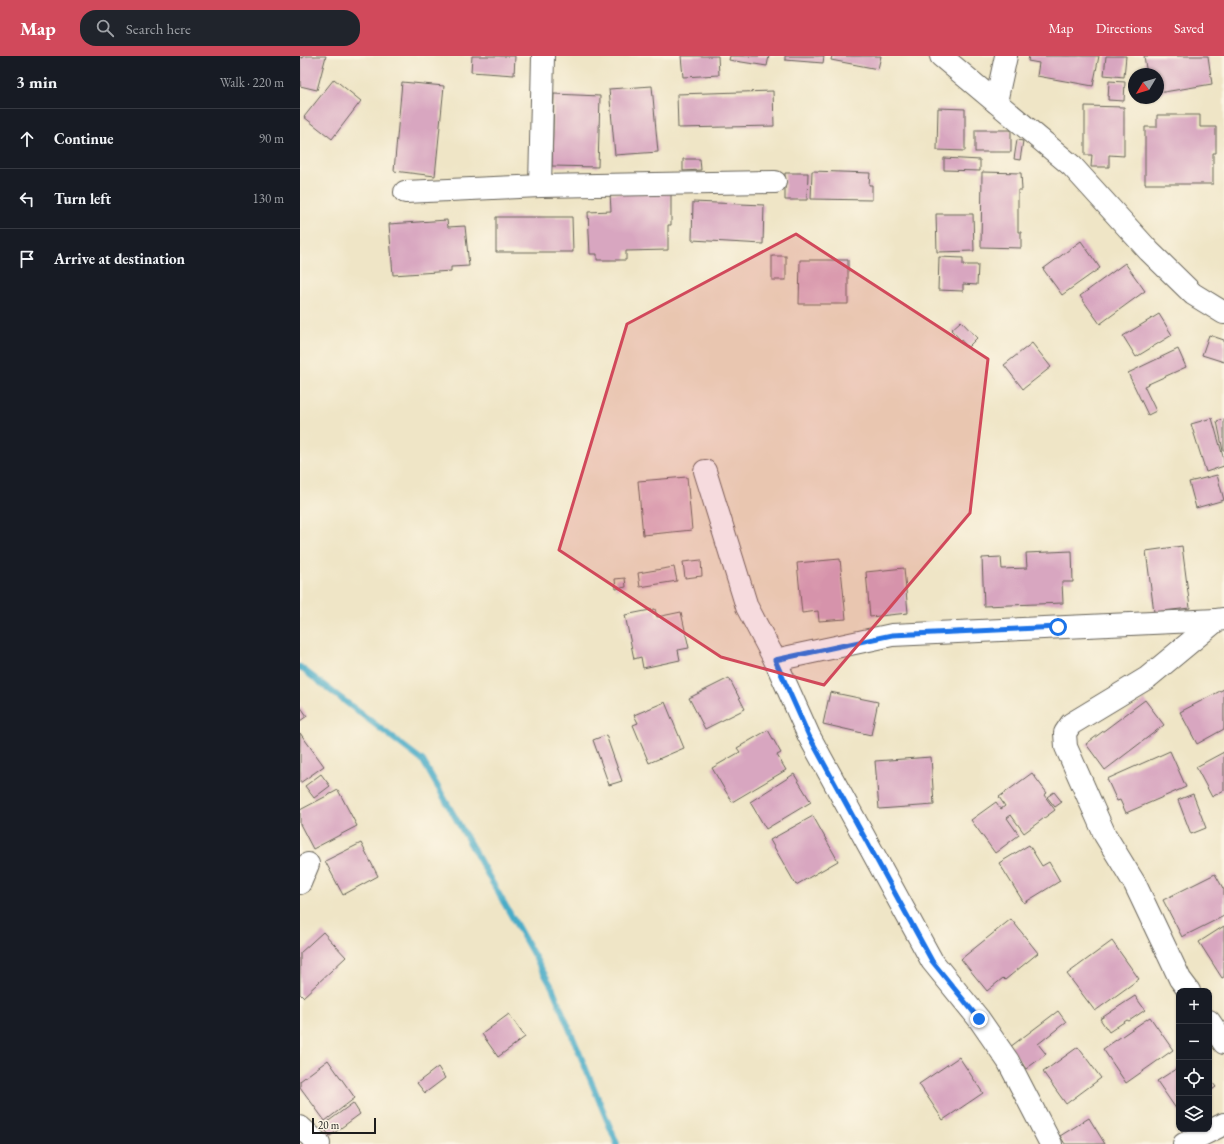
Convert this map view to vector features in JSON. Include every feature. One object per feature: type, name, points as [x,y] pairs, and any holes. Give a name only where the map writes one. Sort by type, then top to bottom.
[{"type":"street","points":[[540,186],[543,56]]},
{"type":"street","points":[[941,56],[1072,166],[1149,251],[1193,294],[1224,313]]},
{"type":"street","points":[[996,102],[1006,56]]},
{"type":"street","points":[[405,192],[540,186],[775,182]]},
{"type":"street","points":[[705,471],[747,607],[775,660],[809,736],[932,961],[979,1019],[1008,1062],[1051,1144]]},
{"type":"street","points":[[775,660],[892,635],[1220,620]]},
{"type":"street","points":[[1187,988],[1180,979],[1134,884],[1105,835],[1066,747],[1065,733],[1071,724],[1147,678],[1220,620]]},
{"type":"street","points":[[1211,1024],[1224,1043]]},
{"type":"street","points":[[1184,1144],[1224,1124]]},
{"type":"street","points":[[300,1127],[319,1144]]},
{"type":"highlighted area","points":[[796,234],[988,359],[970,513],[824,685],[721,657],[559,550],[627,324]]},
{"type":"building","points":[[303,56],[326,56],[317,90],[300,86],[300,57],[303,58]]},
{"type":"building","points":[[472,56],[515,56],[514,75],[471,72]]},
{"type":"building","points":[[681,56],[718,56],[719,75],[683,77]]},
{"type":"building","points":[[730,56],[769,56],[767,66],[729,60]]},
{"type":"building","points":[[785,56],[824,56],[823,63],[785,60]]},
{"type":"building","points":[[832,56],[881,56],[878,69],[831,60]]},
{"type":"building","points":[[1029,56],[1099,56],[1093,86],[1037,76],[1039,63],[1028,61]]},
{"type":"building","points":[[1106,56],[1126,56],[1124,77],[1104,75]]},
{"type":"building","points":[[1144,56],[1208,56],[1212,84],[1164,92],[1164,68],[1146,68]]},
{"type":"building","points":[[334,79],[361,101],[332,139],[304,117]]},
{"type":"building","points":[[1109,81],[1125,82],[1124,101],[1108,100]]},
{"type":"building","points":[[402,82],[444,86],[435,176],[394,171]]},
{"type":"building","points":[[652,86],[658,152],[615,155],[609,89]]},
{"type":"building","points":[[773,91],[774,126],[678,128],[677,94]]},
{"type":"building","points":[[554,94],[600,96],[598,167],[552,166]]},
{"type":"building","points":[[1085,106],[1124,107],[1124,156],[1109,155],[1109,167],[1091,167],[1092,155],[1085,155]]},
{"type":"building","points":[[938,108],[965,109],[965,151],[937,150]]},
{"type":"building","points":[[1157,115],[1200,115],[1200,127],[1216,127],[1216,153],[1213,153],[1213,184],[1145,184],[1145,127],[1157,127]]},
{"type":"building","points":[[975,130],[1011,130],[1011,152],[975,152]]},
{"type":"building","points":[[1017,140],[1023,141],[1020,160],[1014,159]]},
{"type":"building","points":[[944,158],[980,160],[980,171],[944,170]]},
{"type":"building","points":[[683,159],[700,159],[701,170],[683,171]]},
{"type":"building","points":[[812,171],[870,173],[869,185],[872,185],[872,200],[811,199]]},
{"type":"building","points":[[982,172],[1021,173],[1022,190],[1018,190],[1018,232],[1021,232],[1021,248],[981,247]]},
{"type":"building","points":[[785,173],[808,173],[807,200],[785,200]]},
{"type":"building","points":[[610,193],[671,193],[671,225],[668,225],[668,250],[626,251],[626,260],[597,260],[597,254],[590,254],[588,212],[611,211]]},
{"type":"building","points":[[693,202],[764,205],[763,244],[692,240]]},
{"type":"building","points":[[936,214],[973,214],[974,251],[937,252]]},
{"type":"building","points":[[496,217],[572,217],[573,252],[496,252]]},
{"type":"building","points":[[447,220],[448,227],[465,226],[469,266],[451,267],[451,271],[393,275],[389,224]]},
{"type":"building","points":[[1081,241],[1100,268],[1062,295],[1043,269]]},
{"type":"building","points":[[772,256],[786,256],[786,280],[772,280]]},
{"type":"building","points":[[939,257],[963,258],[963,265],[978,265],[977,285],[963,284],[963,291],[938,290]]},
{"type":"building","points":[[800,260],[848,260],[848,304],[799,304]]},
{"type":"building","points":[[1125,263],[1145,291],[1100,324],[1080,296]]},
{"type":"building","points":[[1159,314],[1172,335],[1136,357],[1123,336]]},
{"type":"building","points":[[961,321],[977,338],[968,347],[951,330]]},
{"type":"building","points":[[1209,335],[1224,340],[1224,362],[1202,355]]},
{"type":"building","points":[[1032,343],[1051,367],[1023,389],[1004,365]]},
{"type":"building","points":[[1178,349],[1186,367],[1144,386],[1156,411],[1148,415],[1128,373]]},
{"type":"building","points":[[1212,418],[1224,460],[1224,466],[1206,472],[1191,424]]},
{"type":"building","points":[[1224,419],[1224,451],[1223,451],[1217,421]]},
{"type":"building","points":[[1217,475],[1224,500],[1196,508],[1189,482]]},
{"type":"building","points":[[687,477],[692,530],[643,535],[638,481]]},
{"type":"building","points":[[1182,546],[1190,608],[1154,612],[1146,551]]},
{"type":"building","points":[[1072,551],[1073,582],[1062,582],[1063,603],[984,606],[982,558],[1001,557],[1002,569],[1027,568],[1026,553]]},
{"type":"building","points":[[840,559],[846,619],[819,621],[818,611],[802,613],[797,563]]},
{"type":"building","points":[[701,560],[702,576],[685,578],[683,562]]},
{"type":"building","points":[[674,567],[677,581],[640,587],[638,573]]},
{"type":"building","points":[[904,568],[908,613],[870,617],[866,572]]},
{"type":"building","points":[[625,578],[626,587],[616,589],[615,579]]},
{"type":"building","points":[[655,609],[657,617],[681,612],[689,648],[678,650],[680,660],[643,668],[641,657],[634,659],[625,615]]},
{"type":"building","points":[[729,678],[745,709],[705,729],[689,698]]},
{"type":"building","points":[[1224,689],[1224,729],[1197,744],[1180,712]]},
{"type":"building","points":[[830,692],[878,702],[871,735],[823,724]]},
{"type":"building","points":[[1145,700],[1164,725],[1105,770],[1086,744]]},
{"type":"building","points":[[665,702],[684,748],[649,763],[633,725],[638,723],[634,715]]},
{"type":"building","points":[[300,706],[307,716],[300,721]]},
{"type":"building","points":[[768,730],[781,753],[777,755],[786,770],[732,802],[712,768],[740,752],[737,748]]},
{"type":"building","points":[[300,733],[324,766],[300,783]]},
{"type":"building","points":[[606,735],[622,781],[609,785],[593,740]]},
{"type":"building","points":[[1170,751],[1186,787],[1126,813],[1120,800],[1117,801],[1107,779]]},
{"type":"building","points":[[1224,752],[1224,790],[1212,797],[1196,767]]},
{"type":"building","points":[[931,757],[934,805],[879,809],[875,761]]},
{"type":"building","points":[[1032,773],[1047,793],[1044,795],[1055,810],[1024,833],[1011,815],[1007,818],[1019,835],[995,853],[971,820],[996,802],[1001,809],[1005,806],[999,797]]},
{"type":"building","points":[[321,774],[330,786],[314,798],[305,786]]},
{"type":"building","points":[[794,774],[811,802],[766,829],[750,802]]},
{"type":"building","points":[[338,790],[357,826],[313,849],[300,824],[300,810]]},
{"type":"building","points":[[1054,792],[1062,802],[1055,807],[1047,797]]},
{"type":"building","points":[[1193,794],[1206,828],[1191,834],[1178,800]]},
{"type":"building","points":[[813,816],[838,861],[796,885],[770,840]]},
{"type":"building","points":[[361,843],[378,876],[343,895],[325,861]]},
{"type":"building","points":[[1029,845],[1042,866],[1049,862],[1060,881],[1024,903],[999,863]]},
{"type":"building","points":[[1215,874],[1224,890],[1224,916],[1182,937],[1163,900]]},
{"type":"building","points":[[1011,919],[1038,953],[1005,980],[1003,978],[987,991],[961,959]]},
{"type":"building","points":[[1224,926],[1224,977],[1222,978],[1199,942]]},
{"type":"building","points":[[323,932],[346,957],[303,997],[300,994],[300,953]]},
{"type":"building","points":[[1112,941],[1139,979],[1095,1011],[1067,974]]},
{"type":"building","points":[[1135,996],[1145,1010],[1109,1032],[1100,1019]]},
{"type":"building","points":[[1058,1011],[1066,1022],[1038,1044],[1046,1054],[1026,1069],[1010,1047]]},
{"type":"building","points":[[509,1014],[525,1037],[498,1057],[482,1034]]},
{"type":"building","points":[[1150,1017],[1173,1050],[1126,1083],[1103,1049]]},
{"type":"building","points":[[1078,1047],[1101,1078],[1066,1104],[1043,1072]]},
{"type":"building","points":[[959,1057],[983,1093],[943,1120],[919,1084]]},
{"type":"building","points":[[328,1060],[355,1098],[325,1121],[300,1087],[300,1081]]},
{"type":"building","points":[[438,1067],[445,1078],[425,1093],[417,1083]]},
{"type":"building","points":[[1176,1069],[1176,1109],[1157,1081]]},
{"type":"building","points":[[1212,1082],[1216,1087],[1212,1090]]},
{"type":"building","points":[[353,1103],[360,1114],[330,1136],[322,1126]]},
{"type":"building","points":[[1089,1118],[1105,1144],[1065,1144],[1060,1136]]},
{"type":"waterway","points":[[300,667],[423,761],[552,987],[617,1144]]},
{"type":"route","points":[[979,1019],[932,961],[809,736],[775,660],[892,635],[1058,627]]}]
